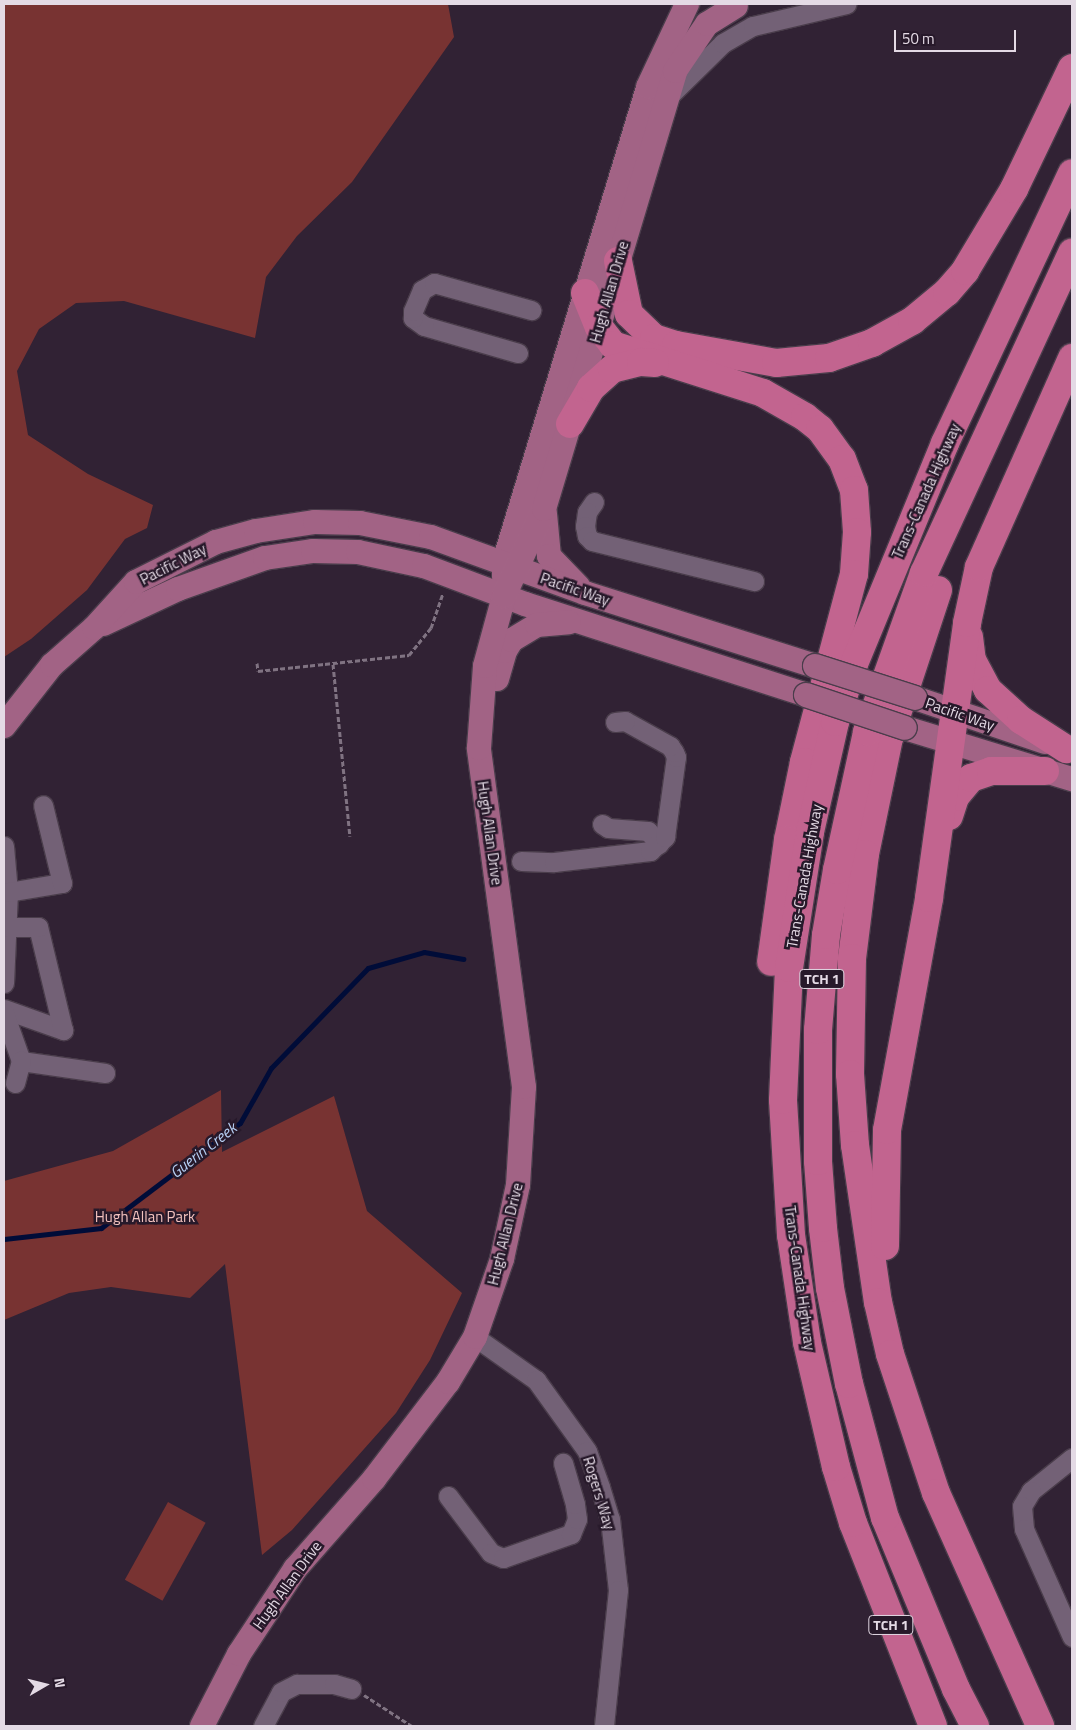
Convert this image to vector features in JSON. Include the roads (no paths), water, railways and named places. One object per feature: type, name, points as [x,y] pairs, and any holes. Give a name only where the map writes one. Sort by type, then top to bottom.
[{"type":"highway","points":[[618,261],[629,314],[654,338],[710,353],[776,363],[829,358],[859,348],[912,320],[947,292],[965,272],[1014,190],[1072,68]]},
{"type":"highway","name":"Trans-Canada Highway","points":[[933,1726],[853,1522],[830,1443],[798,1290],[791,1235],[783,1100],[789,968],[810,832],[835,722],[854,664],[945,444],[1072,173]]},
{"type":"highway","name":"Trans-Canada Highway","points":[[975,1726],[886,1518],[848,1384],[830,1288],[823,1228],[818,1161],[818,1030],[826,935],[836,879],[868,732],[924,573],[1072,252]]},
{"type":"highway","points":[[585,293],[599,327],[613,345],[763,393],[806,417],[820,429],[842,459],[857,512],[857,552],[850,593],[804,762],[777,911],[770,1006],[783,1100]]},
{"type":"highway","points":[[905,1394],[887,1290],[884,1168],[894,1078],[929,898],[967,623],[979,567],[1072,358]]},
{"type":"highway","points":[[570,424],[591,388],[612,369],[641,362],[671,365]]},
{"type":"highway","points":[[992,425],[969,516],[932,604],[889,738],[865,854],[852,958],[850,1074],[855,1145],[878,1302],[890,1354],[905,1394],[936,1493],[1001,1644],[1040,1726]]},
{"type":"highway","points":[[967,623],[972,660],[988,690],[1020,720],[1069,750]]},
{"type":"highway","points":[[929,898],[955,797],[965,784],[971,778],[991,771],[1045,771]]},
{"type":"highway","points":[[1001,1644],[1030,1726]]},
{"type":"main road","name":"Hugh Allan Drive","points":[[202,1726],[239,1654],[279,1592],[320,1538],[418,1425],[475,1337],[508,1239],[518,1185],[524,1125],[520,1042],[479,748],[485,666],[585,293],[648,86],[687,4]]},
{"type":"main road","name":"Hugh Allan Drive","points":[[512,565],[544,509],[675,71],[707,24],[739,4]]},
{"type":"main road","points":[[544,509],[549,556],[585,593]]},
{"type":"main road","name":"Pacific Way","points":[[4,726],[52,665],[94,628],[136,582],[216,542],[283,525],[360,523],[431,537],[585,593],[915,698],[1069,750]]},
{"type":"main road","points":[[216,542],[224,570]]},
{"type":"main road","name":"Pacific Way","points":[[94,628],[224,570],[265,558],[313,551],[358,552],[446,573],[578,622],[905,728],[1072,779]]},
{"type":"main road","points":[[479,748],[504,651],[512,640],[537,625],[578,622]]},
{"type":"street","points":[[667,98],[696,66],[723,43],[754,26],[846,4]]},
{"type":"street","points":[[518,353],[424,326],[413,318],[413,311],[422,290],[434,283],[530,310]]},
{"type":"street","points":[[594,502],[587,512],[586,526],[587,536],[592,541],[754,581]]},
{"type":"street","points":[[522,861],[554,862],[650,851],[665,837],[676,757],[670,746],[625,721],[615,722]]},
{"type":"street","points":[[8,892],[62,883],[43,805]]},
{"type":"street","points":[[602,824],[608,828],[648,831],[659,844]]},
{"type":"street","points":[[4,983],[8,927],[8,892],[5,861]]},
{"type":"street","points":[[4,1009],[63,1030],[38,927],[8,927]]},
{"type":"street","points":[[4,1013],[21,1061],[15,1083]]},
{"type":"street","points":[[21,1061],[105,1073]]},
{"type":"street","name":"Rogers Way","points":[[475,1337],[536,1380],[588,1451],[600,1487],[610,1519],[618,1590],[604,1726]]},
{"type":"street","points":[[1072,1458],[1030,1491],[1022,1506],[1024,1529],[1072,1637]]},
{"type":"street","points":[[448,1496],[490,1553],[503,1558],[571,1534],[577,1519],[576,1504],[563,1463]]},
{"type":"street","points":[[263,1726],[281,1692],[297,1684],[334,1684],[351,1690]]},
{"type":"waterway","name":"Guerin Creek","points":[[4,1239],[101,1228],[240,1123],[271,1068],[368,968],[424,952],[463,959]]},
{"type":"park label","name":"Hugh Allan Park","points":[[145,1217]]}]
